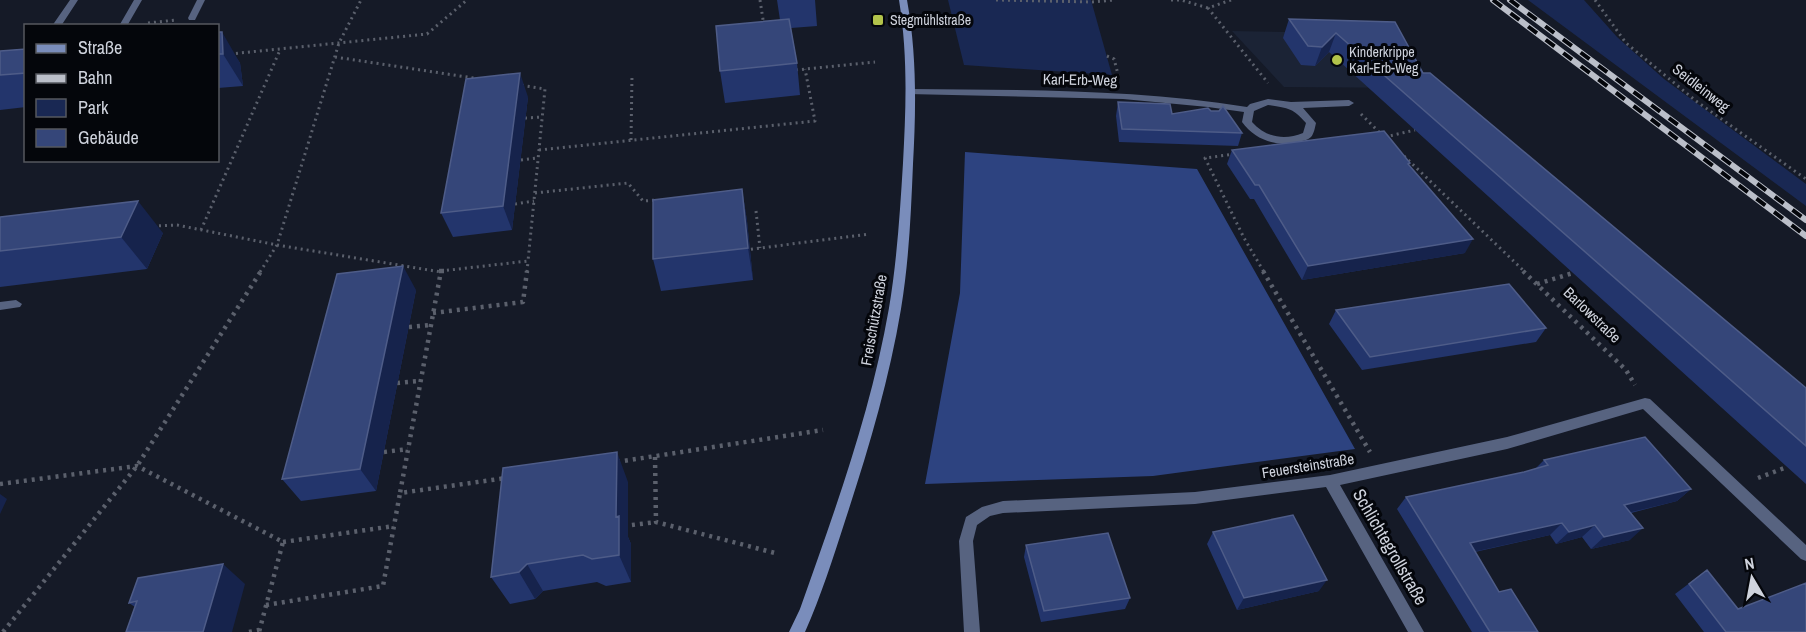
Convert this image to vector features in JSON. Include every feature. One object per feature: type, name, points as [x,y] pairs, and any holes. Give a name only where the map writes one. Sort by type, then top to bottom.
[{"type":"main road","name":"Freischützstraße","points":[[797,632],[811,599],[867,433],[895,309],[904,235],[911,92],[909,35],[903,0]]},
{"type":"street","points":[[57,24],[74,0]]},
{"type":"street","points":[[124,24],[138,0]]},
{"type":"street","points":[[192,18],[201,0]]},
{"type":"street","name":"Karl-Erb-Weg","points":[[911,92],[1124,96],[1206,108],[1249,110],[1260,103],[1277,102],[1291,105],[1350,103]]},
{"type":"street","points":[[1249,110],[1247,122],[1251,128],[1267,138],[1290,141],[1307,135],[1311,123],[1300,110],[1291,105]]},
{"type":"street","points":[[0,306],[16,304]]},
{"type":"street","points":[[1645,403],[1806,554]]},
{"type":"street","name":"Feuersteinstraße","points":[[972,632],[966,541],[971,521],[987,511],[1003,507],[1195,498],[1330,482],[1507,443],[1645,403]]},
{"type":"street","name":"Schlichtegrollstraße","points":[[1330,482],[1416,632]]},
{"type":"path","points":[[3,632],[137,466],[277,245],[339,43],[361,0]]},
{"type":"path","points":[[228,54],[427,34],[467,0]]},
{"type":"path","points":[[760,0],[764,26],[772,25]]},
{"type":"path","points":[[996,0],[1092,2],[1114,0]]},
{"type":"path","points":[[1171,0],[1208,8],[1231,0]]},
{"type":"path","name":"Seidleinweg","points":[[1595,0],[1626,43],[1696,101],[1806,179]]},
{"type":"path","points":[[1208,8],[1271,87],[1277,102]]},
{"type":"path","points":[[133,24],[192,18]]},
{"type":"path","points":[[201,230],[280,49]]},
{"type":"path","points":[[1107,56],[1114,59],[1124,96]]},
{"type":"path","points":[[335,57],[483,79]]},
{"type":"path","points":[[788,70],[875,62]]},
{"type":"path","points":[[539,150],[815,121],[805,69]]},
{"type":"path","points":[[631,140],[632,75]]},
{"type":"path","points":[[433,313],[523,302],[545,89],[514,84]]},
{"type":"path","points":[[1350,103],[1393,145]]},
{"type":"path","points":[[525,118],[543,117]]},
{"type":"path","points":[[1384,137],[1415,130]]},
{"type":"path","points":[[1267,138],[1258,151],[1205,158],[1244,238],[1381,471]]},
{"type":"path","name":"Barlowstraße","points":[[1401,154],[1626,370],[1645,403]]},
{"type":"path","points":[[520,160],[538,158]]},
{"type":"path","points":[[535,193],[628,183],[643,201],[659,199]]},
{"type":"path","points":[[516,204],[534,201]]},
{"type":"path","points":[[756,211],[760,248]]},
{"type":"path","points":[[142,227],[177,225],[277,245],[441,270],[528,261]]},
{"type":"path","points":[[740,250],[869,234]]},
{"type":"path","points":[[266,605],[383,586],[441,270]]},
{"type":"path","points":[[1537,284],[1574,273]]},
{"type":"path","points":[[409,327],[431,325]]},
{"type":"path","points":[[398,383],[420,381]]},
{"type":"path","points":[[608,464],[823,430]]},
{"type":"path","points":[[384,452],[408,449]]},
{"type":"path","points":[[655,457],[656,522]]},
{"type":"path","points":[[0,484],[137,466],[283,542],[394,526]]},
{"type":"path","points":[[1735,488],[1787,467]]},
{"type":"path","points":[[400,493],[515,477]]},
{"type":"path","points":[[615,528],[656,522],[775,553]]},
{"type":"path","points":[[249,632],[259,631],[283,542]]},
{"type":"shaded area","name":"Kinderkrippe Karl-Erb-Weg","points":[[1232,31],[1400,34],[1429,88],[1284,87]]},
{"type":"shaded area","points":[[965,152],[1197,169],[1355,449],[1153,476],[925,484],[960,293]]},
{"type":"green space","points":[[948,0],[1091,0],[1112,75],[964,65]]},
{"type":"green space","points":[[1528,0],[1584,0],[1617,37],[1664,79],[1806,184],[1806,206]]},
{"type":"building","points":[[789,19],[797,63],[720,71],[716,26]]},
{"type":"building","points":[[1289,19],[1395,22],[1423,73],[1430,73],[1806,388],[1806,446],[1336,33],[1322,47],[1308,46]]},
{"type":"building","points":[[219,32],[222,32],[223,54],[219,54]]},
{"type":"building","points":[[24,49],[24,73],[0,75],[0,51]]},
{"type":"building","points":[[520,73],[503,206],[441,213],[466,79]]},
{"type":"building","points":[[1118,102],[1170,104],[1172,114],[1208,108],[1211,111],[1219,111],[1223,106],[1242,133],[1122,129]]},
{"type":"building","points":[[1384,131],[1410,163],[1408,164],[1473,239],[1308,266],[1259,185],[1255,185],[1232,150]]},
{"type":"building","points":[[742,189],[748,248],[653,259],[653,200]]},
{"type":"building","points":[[138,201],[121,237],[0,251],[0,217]]},
{"type":"building","points":[[403,266],[360,469],[282,479],[337,274]]},
{"type":"building","points":[[1509,284],[1546,328],[1370,357],[1336,310]]},
{"type":"building","points":[[1645,437],[1691,489],[1624,505],[1643,528],[1604,537],[1595,525],[1569,532],[1562,523],[1470,543],[1499,592],[1511,589],[1538,632],[1490,632],[1406,497],[1524,472],[1548,465],[1544,460]]},
{"type":"building","points":[[617,452],[616,517],[619,516],[619,555],[592,559],[583,555],[527,564],[519,572],[491,577],[503,468]]},
{"type":"building","points":[[1293,515],[1327,580],[1244,598],[1213,532]]},
{"type":"building","points":[[1108,533],[1130,598],[1044,611],[1026,545]]},
{"type":"building","points":[[223,564],[203,632],[126,632],[137,601],[129,603],[138,578]]},
{"type":"building","points":[[1707,570],[1738,609],[1806,583],[1806,632],[1726,632],[1689,584]]},
{"type":"railway","points":[[1493,0],[1806,236]]},
{"type":"railway","points":[[1510,0],[1806,220]]},
{"type":"place","name":"Stegmühlstraße","points":[[878,20]]},
{"type":"place","name":"Kinderkrippe Karl-Erb-Weg","points":[[1337,60]]}]
